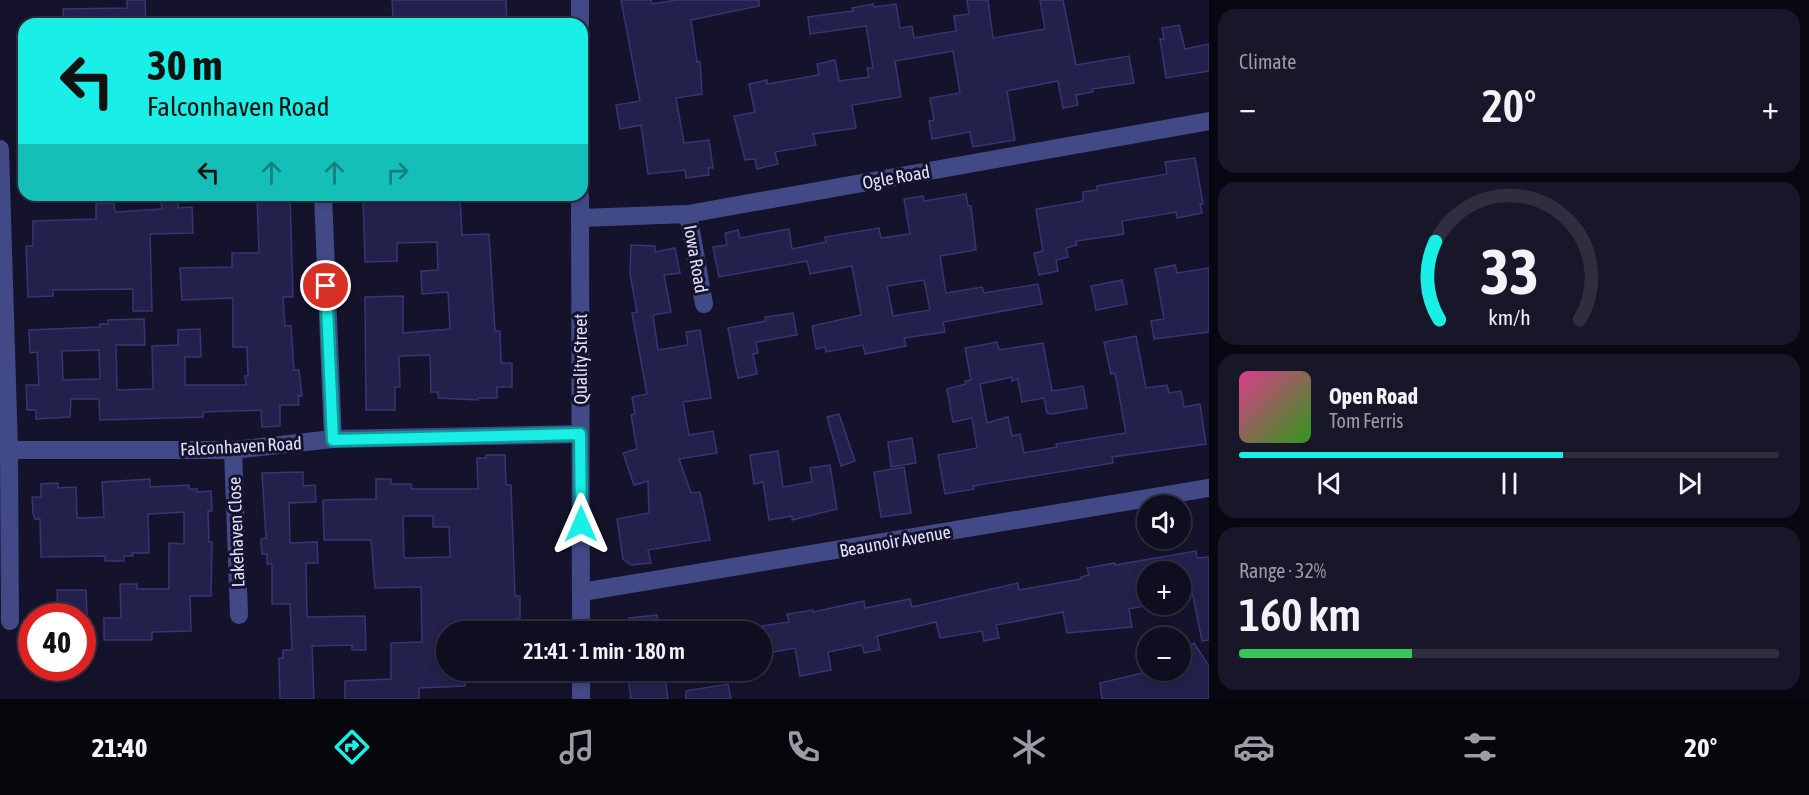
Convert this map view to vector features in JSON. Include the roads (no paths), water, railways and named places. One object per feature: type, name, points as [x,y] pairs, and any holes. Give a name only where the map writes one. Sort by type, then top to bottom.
[{"type":"street","points":[[580,0],[580,18]]},
{"type":"street","name":"Ogle Road","points":[[580,218],[688,214],[1209,121]]},
{"type":"street","points":[[0,149],[9,450],[10,621]]},
{"type":"street","points":[[323,201],[333,440]]},
{"type":"street","name":"Quality Street","points":[[580,201],[581,621]]},
{"type":"street","name":"Iowa Road","points":[[688,214],[704,304]]},
{"type":"street","name":"Falconhaven Road","points":[[9,450],[233,450],[333,440],[580,434]]},
{"type":"street","name":"Lakehaven Close","points":[[233,450],[239,615]]},
{"type":"street","name":"Beaunoir Avenue","points":[[582,592],[1209,488]]},
{"type":"street","points":[[581,681],[581,699]]}]
